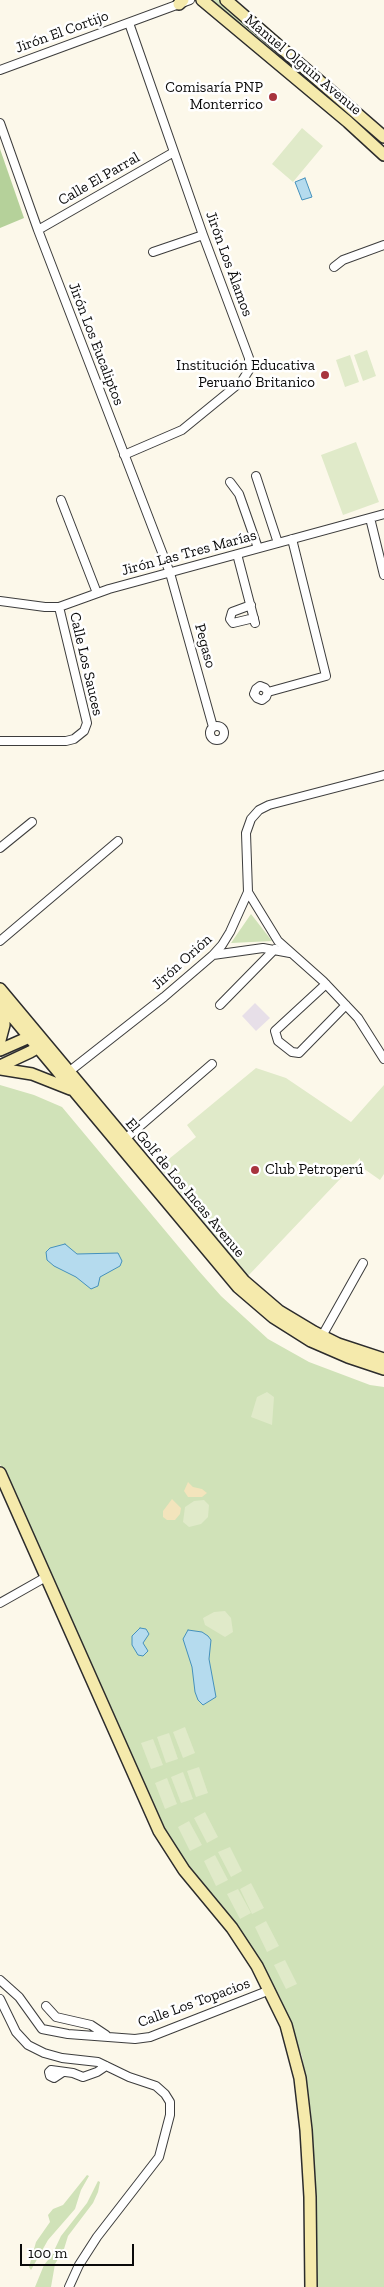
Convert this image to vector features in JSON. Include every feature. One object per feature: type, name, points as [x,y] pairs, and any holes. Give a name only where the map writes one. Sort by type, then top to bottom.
[{"type":"street","name":"Jirón El Cortijo","points":[[0,70],[190,0]]},
{"type":"street","name":"Manuel Olguin Avenue","points":[[202,0],[348,122],[384,155]]},
{"type":"street","name":"Manuel Olguin Avenue","points":[[226,0],[384,137]]},
{"type":"street","name":"Jirón Los Álamos","points":[[124,455],[182,430],[242,381],[249,370],[249,358],[128,23]]},
{"type":"street","points":[[348,122],[356,113]]},
{"type":"street","name":"Jirón Los Eucaliptos","points":[[0,123],[38,230],[170,573]]},
{"type":"street","name":"Calle El Parral","points":[[38,230],[174,152]]},
{"type":"street","points":[[153,252],[203,235]]},
{"type":"street","points":[[334,267],[343,260],[384,245]]},
{"type":"street","points":[[256,476],[278,543]]},
{"type":"street","points":[[230,482],[240,494],[258,548]]},
{"type":"street","points":[[61,500],[97,593]]},
{"type":"street","name":"Jirón Las Tres Marías","points":[[0,601],[46,608],[59,607],[97,593],[384,514]]},
{"type":"street","points":[[370,518],[384,574]]},
{"type":"street","points":[[268,692],[326,676],[292,539]]},
{"type":"street","points":[[238,554],[255,620],[233,623],[230,619],[232,612],[251,605]]},
{"type":"street","name":"Pegaso","points":[[170,573],[213,727]]},
{"type":"street","name":"Calle Los Sauces","points":[[0,741],[66,741],[74,739],[84,730],[87,724],[59,607]]},
{"type":"street","name":"Jirón Orión","points":[[66,1074],[164,997],[213,955],[230,932],[248,892],[246,833],[251,819],[259,810],[269,805],[384,775]]},
{"type":"street","points":[[0,848],[32,822]]},
{"type":"street","points":[[0,941],[118,841]]},
{"type":"street","points":[[248,892],[266,925],[290,954],[326,984],[358,1018],[384,1059]]},
{"type":"street","points":[[213,955],[263,948],[275,949],[290,954]]},
{"type":"street","points":[[220,1005],[275,949]]},
{"type":"street","points":[[326,984],[275,1031],[278,1041],[292,1052],[299,1053],[346,1005]]},
{"type":"street","name":"El Golf de Los Incas Avenue","points":[[0,989],[36,1040]]},
{"type":"street","points":[[0,1040],[4,1024],[2,1005]]},
{"type":"street","name":"El Golf de Los Incas Avenue","points":[[2,1005],[125,1139],[244,1281],[279,1311],[322,1336],[360,1352],[384,1359]]},
{"type":"street","points":[[0,1050],[36,1040]]},
{"type":"street","points":[[0,1067],[14,1062],[36,1040]]},
{"type":"street","points":[[125,1139],[212,1064]]},
{"type":"street","points":[[0,1067],[50,1080],[74,1092]]},
{"type":"street","points":[[50,1080],[57,1080],[66,1074]]},
{"type":"street","name":"El Golf de Los Incas Avenue","points":[[66,1074],[74,1092],[224,1272],[255,1302],[291,1329],[320,1346],[384,1369]]},
{"type":"street","points":[[322,1336],[363,1263]]},
{"type":"street","points":[[0,1473],[159,1831],[184,1870],[232,1928],[270,1990],[286,2025],[300,2078],[310,2197],[311,2287]]},
{"type":"street","points":[[0,1603],[46,1577]]},
{"type":"street","name":"Calle Los Topacios","points":[[0,1980],[19,1997],[42,2029],[68,2034],[135,2039],[150,2037],[270,1990]]},
{"type":"street","points":[[0,1999],[16,2032],[28,2044],[44,2053],[106,2066],[156,2086],[165,2094],[170,2102],[170,2115],[159,2157],[97,2238],[79,2265],[69,2287]]},
{"type":"street","points":[[46,2006],[56,2017],[92,2025],[108,2036]]},
{"type":"street","points":[[64,2072],[84,2077],[106,2066]]},
{"type":"shaded area","points":[[255,1003],[270,1018],[256,1031],[242,1016]]},
{"type":"green space","points":[[209,0],[220,0],[350,112],[347,117]]},
{"type":"green space","points":[[302,128],[323,146],[293,182],[272,164]]},
{"type":"green space","points":[[0,149],[24,218],[0,228]]},
{"type":"green space","points":[[367,350],[376,376],[363,381],[354,355]]},
{"type":"green space","points":[[350,355],[359,382],[345,387],[336,360]]},
{"type":"green space","points":[[356,442],[379,502],[343,515],[321,455]]},
{"type":"green space","points":[[251,914],[272,941],[231,943]]},
{"type":"green space","name":"Club Petroperú","points":[[256,1068],[286,1078],[351,1122],[384,1085],[384,1174],[380,1180],[360,1166],[360,1158],[248,1276],[159,1167],[196,1137],[187,1125]]},
{"type":"green space","points":[[0,1085],[34,1095],[62,1107],[221,1296],[268,1339],[309,1362],[370,1385],[384,1387],[384,2287],[316,2287],[311,2113],[302,2056],[280,1997],[236,1928],[196,1882],[161,1828],[0,1464]]},
{"type":"green space","points":[[267,1392],[274,1397],[272,1425],[251,1417],[257,1397]]},
{"type":"green space","points":[[204,1500],[209,1505],[208,1517],[201,1524],[189,1527],[183,1522],[185,1507],[194,1501]]},
{"type":"green space","points":[[225,1611],[231,1618],[233,1632],[225,1637],[205,1625],[203,1618],[214,1612]]},
{"type":"green space","points":[[185,1727],[195,1753],[183,1758],[173,1732]]},
{"type":"green space","points":[[169,1733],[178,1759],[166,1763],[157,1737]]},
{"type":"green space","points":[[153,1739],[163,1765],[151,1769],[141,1743]]},
{"type":"green space","points":[[199,1767],[208,1793],[196,1797],[187,1771]]},
{"type":"green space","points":[[183,1772],[193,1799],[181,1803],[171,1777]]},
{"type":"green space","points":[[167,1778],[177,1804],[165,1809],[155,1783]]},
{"type":"green space","points":[[205,1812],[218,1837],[207,1843],[194,1818]]},
{"type":"green space","points":[[189,1821],[202,1845],[190,1851],[178,1827]]},
{"type":"green space","points":[[230,1847],[242,1871],[231,1877],[218,1852]]},
{"type":"green space","points":[[215,1855],[228,1880],[216,1886],[204,1861]]},
{"type":"green space","points":[[251,1883],[264,1908],[252,1914],[240,1889]]},
{"type":"green space","points":[[238,1889],[251,1913],[240,1919],[227,1894]]},
{"type":"green space","points":[[266,1921],[279,1946],[267,1952],[255,1927]]},
{"type":"green space","points":[[285,1960],[297,1984],[286,1989],[274,1965]]},
{"type":"green space","points":[[87,2175],[89,2176],[81,2190],[75,2209],[48,2240],[31,2270],[29,2267],[36,2242],[50,2222],[48,2215],[53,2209],[63,2205]]},
{"type":"green space","points":[[98,2181],[100,2182],[98,2192],[93,2203],[68,2236],[64,2249],[55,2264],[51,2287],[35,2287],[44,2265],[52,2255],[61,2236],[87,2203]]},
{"type":"sand","points":[[188,1482],[193,1487],[202,1489],[207,1493],[202,1497],[188,1497],[184,1491]]},
{"type":"sand","points":[[172,1499],[181,1508],[180,1514],[175,1520],[167,1520],[163,1517],[163,1511]]},
{"type":"water","points":[[305,178],[312,197],[302,200],[295,182]]},
{"type":"water","points":[[65,1244],[77,1254],[118,1253],[122,1261],[120,1266],[100,1277],[98,1286],[91,1289],[76,1277],[54,1266],[47,1260],[46,1252],[50,1248]]},
{"type":"water","points":[[140,1628],[146,1629],[149,1634],[143,1643],[148,1651],[143,1656],[138,1655],[132,1645],[132,1636]]},
{"type":"water","points":[[188,1630],[202,1632],[211,1640],[209,1659],[216,1697],[203,1705],[198,1700],[195,1692],[192,1667],[183,1639]]},
{"type":"place","name":"Comisaría PNP Monterrico","points":[[273,97]]},
{"type":"place","name":"Institución Educativa Peruano Britanico","points":[[325,375]]},
{"type":"place","name":"Club Petroperú","points":[[255,1170]]}]
